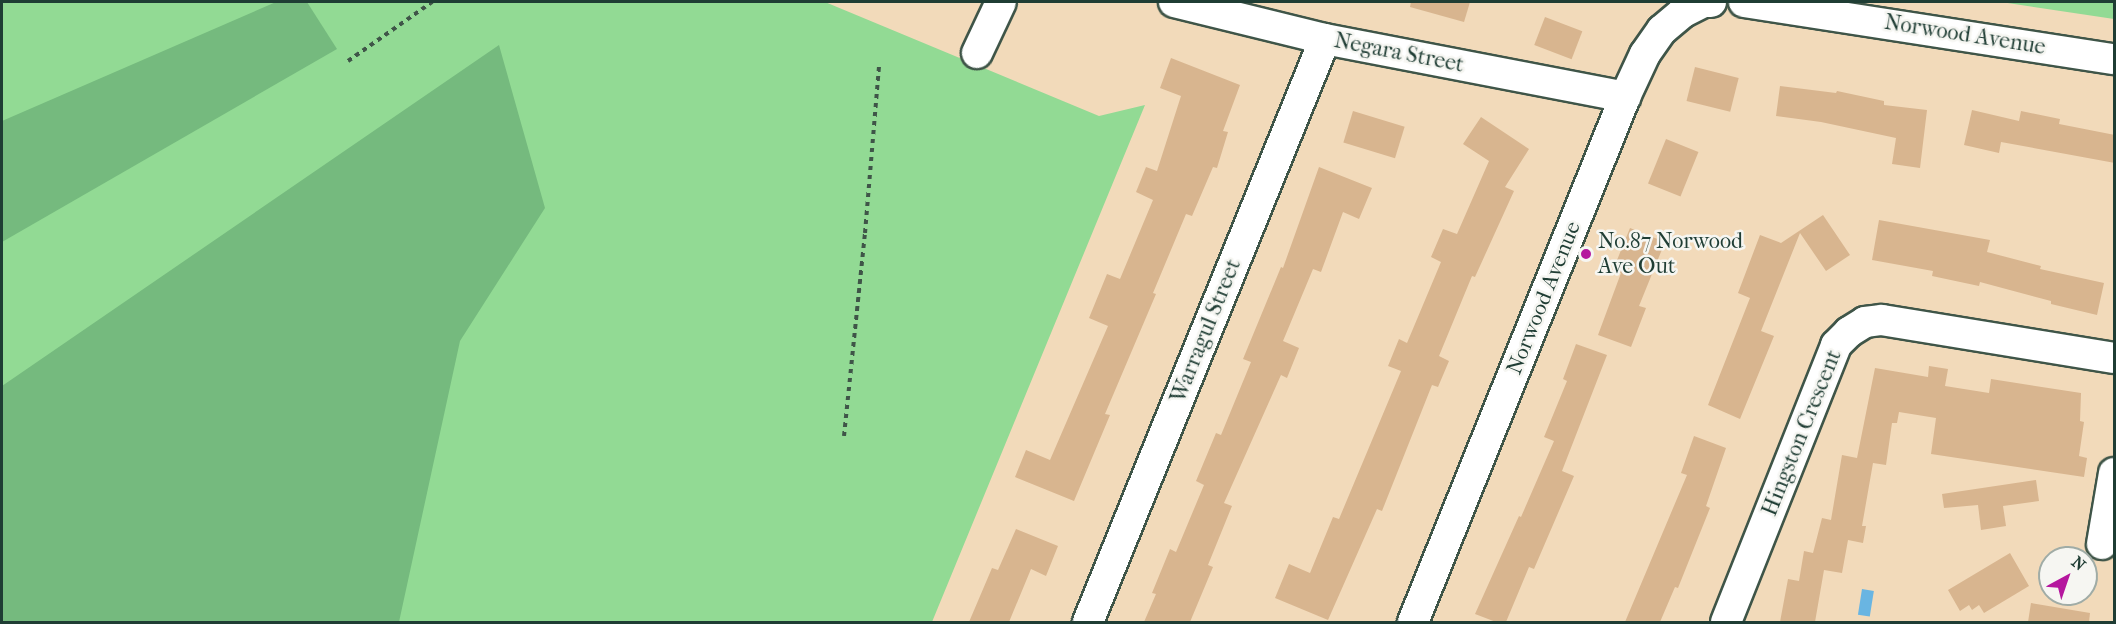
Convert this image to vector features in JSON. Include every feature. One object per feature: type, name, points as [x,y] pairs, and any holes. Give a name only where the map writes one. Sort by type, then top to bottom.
[{"type":"street","points":[[977,53],[1001,2]]},
{"type":"street","name":"Negara Street","points":[[1174,2],[1325,39],[1625,97]]},
{"type":"street","name":"Norwood Avenue","points":[[1413,622],[1625,97],[1645,54],[1662,30],[1682,13],[1711,2]]},
{"type":"street","name":"Norwood Avenue","points":[[1744,2],[2115,59]]},
{"type":"street","name":"Warragul Street","points":[[1088,622],[1325,39]]},
{"type":"street","name":"Hingston Crescent","points":[[1726,622],[1836,345],[1849,332],[1865,322],[1882,320],[2115,358]]},
{"type":"street","points":[[2103,544],[2115,473]]},
{"type":"path","points":[[348,61],[432,2]]},
{"type":"path","points":[[843,436],[864,245],[879,66]]},
{"type":"green space","points":[[2,2],[825,2],[1099,116],[1145,105],[932,622],[2,622]]},
{"type":"green space","points":[[276,2],[307,2],[337,49],[2,242],[2,121]]},
{"type":"green space","points":[[2001,2],[2114,2],[2114,19]]},
{"type":"green space","points":[[499,45],[545,208],[460,341],[399,622],[2,622],[2,386]]},
{"type":"water","points":[[1862,589],[1874,591],[1870,617],[1858,615]]},
{"type":"building","points":[[1411,2],[1470,2],[1464,22],[1410,7]]},
{"type":"building","points":[[1545,17],[1582,31],[1572,59],[1534,45]]},
{"type":"building","points":[[1171,58],[1240,85],[1223,131],[1228,132],[1217,168],[1213,167],[1192,216],[1186,214],[1153,293],[1156,294],[1105,414],[1110,415],[1074,501],[1015,477],[1026,450],[1050,460],[1108,326],[1089,318],[1107,274],[1120,279],[1153,200],[1136,192],[1146,167],[1157,171],[1181,96],[1160,88]]},
{"type":"building","points":[[1695,67],[1739,78],[1730,112],[1687,101]]},
{"type":"building","points":[[1780,86],[1836,93],[1837,91],[1884,101],[1884,105],[1927,110],[1920,168],[1892,164],[1896,138],[1821,122],[1776,116]]},
{"type":"building","points":[[1972,110],[2019,121],[2021,111],[2060,119],[2059,124],[2115,135],[2115,163],[2001,142],[1999,153],[1964,145]]},
{"type":"building","points":[[1353,111],[1405,127],[1395,158],[1343,143]]},
{"type":"building","points":[[1481,117],[1529,149],[1505,187],[1514,191],[1475,277],[1472,276],[1439,356],[1449,361],[1438,387],[1432,385],[1382,511],[1377,509],[1328,620],[1275,598],[1289,564],[1310,573],[1333,517],[1339,519],[1401,371],[1388,366],[1399,339],[1407,343],[1441,262],[1431,257],[1443,229],[1457,234],[1489,161],[1463,144]]},
{"type":"building","points":[[1666,139],[1698,152],[1680,197],[1648,184]]},
{"type":"building","points":[[1319,167],[1372,188],[1359,219],[1343,212],[1321,272],[1313,269],[1283,341],[1299,348],[1287,378],[1281,375],[1224,503],[1232,506],[1208,565],[1213,567],[1190,622],[1144,622],[1156,594],[1152,593],[1170,549],[1176,552],[1204,485],[1196,481],[1216,433],[1221,435],[1251,362],[1243,359],[1281,267],[1283,268]]},
{"type":"building","points":[[1823,215],[1850,255],[1826,271],[1800,233],[1761,331],[1774,336],[1740,419],[1708,405],[1750,298],[1738,293],[1760,235],[1781,243]]},
{"type":"building","points":[[1879,220],[1990,240],[1987,252],[2041,266],[2040,269],[2104,283],[2097,315],[2051,304],[2051,301],[1980,282],[1979,286],[1932,276],[1933,271],[1872,260]]},
{"type":"building","points":[[1630,228],[1665,242],[1639,306],[1646,308],[1631,347],[1598,335],[1621,273],[1613,270]]},
{"type":"building","points":[[1576,344],[1607,355],[1562,471],[1574,476],[1534,569],[1529,567],[1506,622],[1496,622],[1475,614],[1554,441],[1544,437],[1567,381],[1563,379]]},
{"type":"building","points":[[1929,366],[1948,369],[1945,386],[1989,393],[1991,379],[2081,393],[2080,421],[2084,422],[2079,456],[2087,458],[2084,477],[1931,454],[1936,418],[1899,412],[1897,423],[1892,423],[1886,465],[1873,463],[1862,526],[1866,526],[1863,543],[1848,540],[1842,573],[1824,570],[1815,622],[1780,622],[1788,579],[1799,581],[1804,551],[1813,553],[1822,518],[1831,520],[1842,455],[1857,458],[1875,368],[1928,377]]},
{"type":"building","points":[[1694,436],[1726,448],[1706,506],[1710,508],[1678,588],[1675,587],[1660,622],[1625,622],[1687,475],[1681,473]]},
{"type":"building","points":[[2036,480],[2039,501],[2003,506],[2006,526],[1981,530],[1978,505],[1944,508],[1942,494]]},
{"type":"building","points":[[1016,529],[1058,546],[1046,576],[1031,569],[1009,622],[969,622],[992,568],[998,570]]},
{"type":"building","points":[[2010,553],[2029,586],[1984,613],[1979,605],[1972,610],[1969,605],[1960,611],[1948,590]]},
{"type":"building","points":[[2031,603],[2090,613],[2089,622],[2028,622]]},
{"type":"place","name":"No.87 Norwood Ave Out","points":[[1586,254]]}]
